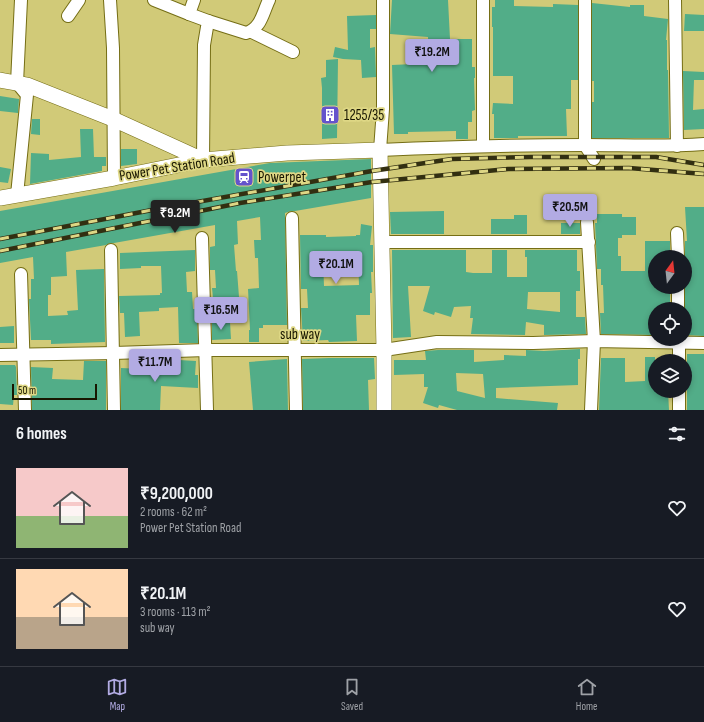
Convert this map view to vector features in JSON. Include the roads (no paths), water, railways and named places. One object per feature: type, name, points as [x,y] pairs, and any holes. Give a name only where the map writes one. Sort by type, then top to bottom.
[{"type":"street","points":[[17,195],[27,96],[17,83],[21,0]]},
{"type":"street","points":[[68,16],[79,0]]},
{"type":"street","points":[[110,0],[113,48],[114,178]]},
{"type":"street","points":[[154,0],[246,34],[252,32],[257,27],[268,0]]},
{"type":"street","points":[[189,14],[194,0]]},
{"type":"street","points":[[383,0],[383,109],[380,150],[383,242],[382,281],[384,410]]},
{"type":"street","points":[[483,0],[483,146]]},
{"type":"street","points":[[585,0],[585,145],[594,159]]},
{"type":"street","points":[[675,0],[677,146]]},
{"type":"street","points":[[0,80],[27,85],[113,119],[203,160],[204,45],[208,21]]},
{"type":"street","points":[[252,32],[293,52]]},
{"type":"street","points":[[380,150],[483,146],[677,146],[704,144]]},
{"type":"street","name":"Power Pet Station Road","points":[[0,198],[114,178],[203,160],[287,153],[380,150]]},
{"type":"street","points":[[292,218],[296,410]]},
{"type":"street","points":[[587,222],[594,341],[591,410]]},
{"type":"street","points":[[677,233],[678,250]]},
{"type":"street","points":[[202,238],[207,410]]},
{"type":"street","points":[[383,242],[589,242]]},
{"type":"street","points":[[111,250],[114,410]]},
{"type":"street","points":[[21,274],[24,355],[24,410]]},
{"type":"street","name":"sub way","points":[[0,355],[206,350],[384,350],[437,342],[533,343],[648,341]]},
{"type":"street","name":"sub way","points":[[692,342],[704,342]]},
{"type":"street","points":[[679,398],[679,410]]},
{"type":"railway","points":[[0,239],[372,171],[452,159],[531,157],[656,157],[704,165]]},
{"type":"railway","points":[[0,251],[240,203],[372,182],[508,169],[629,168],[704,174]]},
{"type":"place","name":"1255/35","points":[[330,115]]},
{"type":"place","name":"Powerpet","points":[[244,177]]}]
